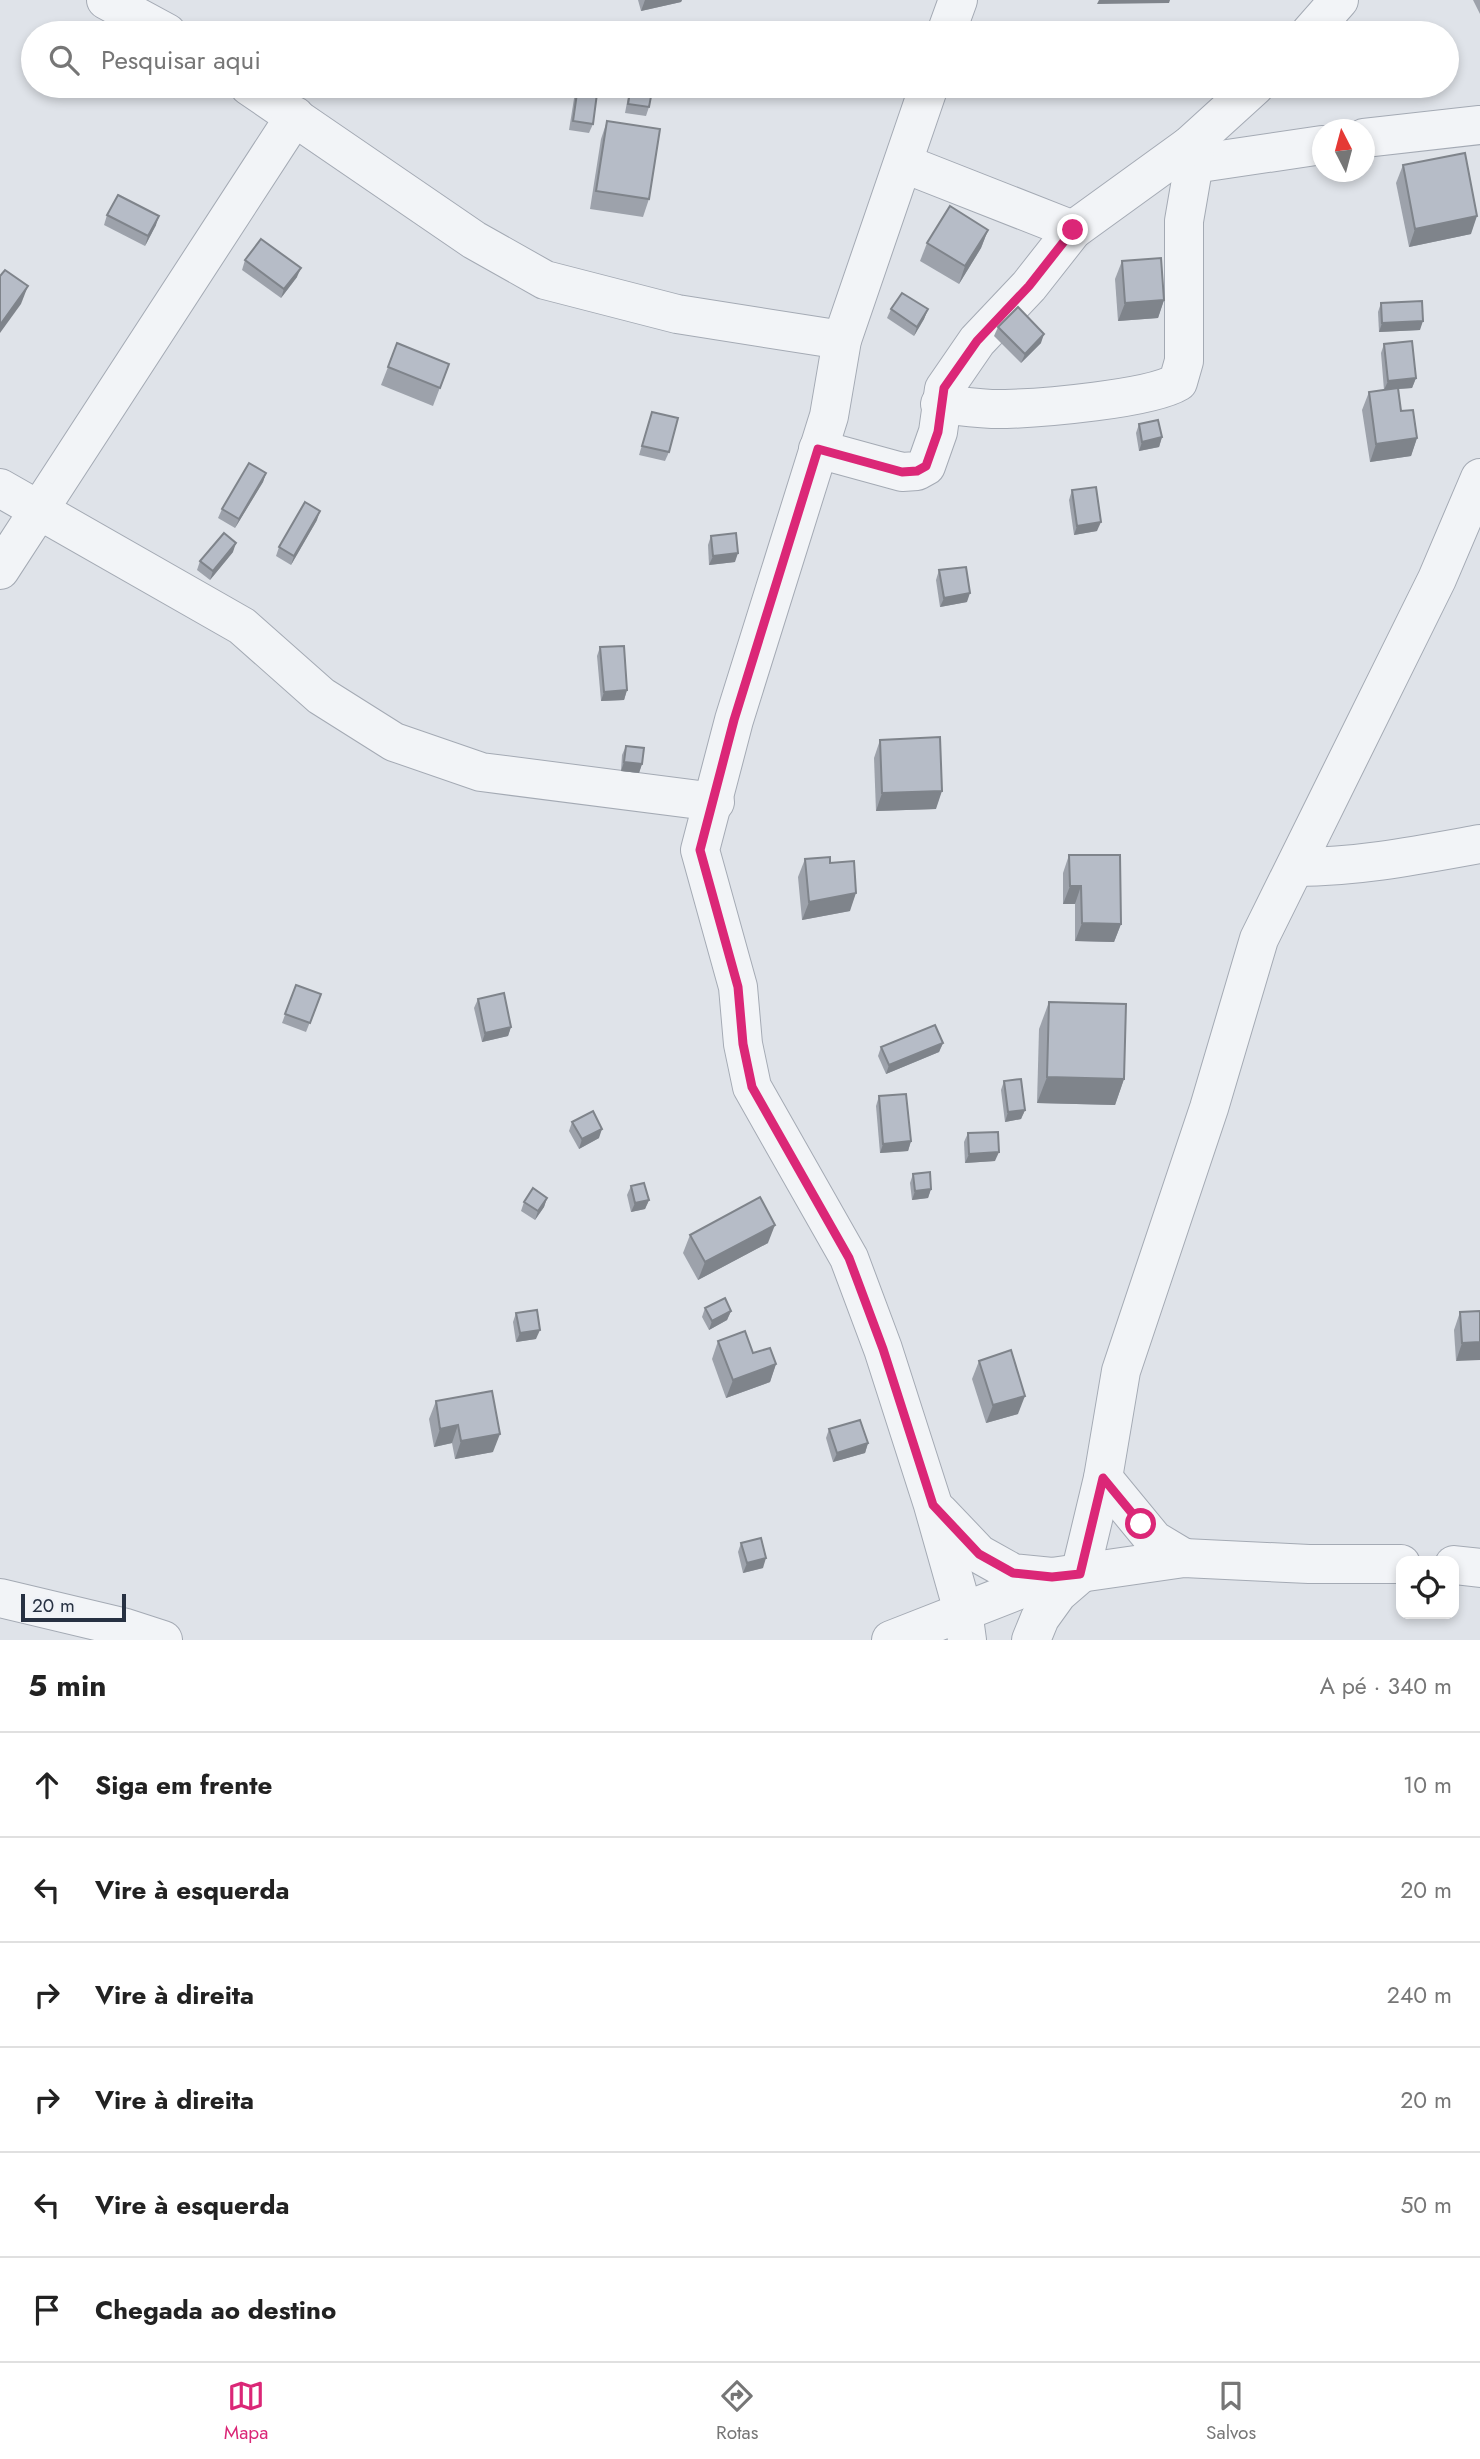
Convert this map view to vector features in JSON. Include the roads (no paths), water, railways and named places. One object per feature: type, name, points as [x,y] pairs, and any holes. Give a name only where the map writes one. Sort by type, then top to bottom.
[{"type":"street","points":[[950,21],[958,0]]},
{"type":"street","points":[[1321,21],[1339,0]]},
{"type":"street","points":[[267,98],[474,240],[545,280],[677,314],[842,340]]},
{"type":"street","points":[[925,98],[905,164],[842,340],[829,416],[734,720],[715,802],[700,850],[738,987],[743,1044],[752,1087],[849,1258],[883,1349],[933,1505],[965,1625]]},
{"type":"street","points":[[818,449],[902,472],[917,471],[926,466],[938,432],[944,388],[971,349],[1029,286],[1073,230],[1192,152],[1244,98]]},
{"type":"street","points":[[0,570],[295,116]]},
{"type":"street","points":[[1375,137],[1480,125]]},
{"type":"street","points":[[1192,152],[1207,162],[1312,146]]},
{"type":"street","points":[[940,404],[1005,409],[1131,396],[1165,389],[1178,382],[1184,361],[1184,221],[1192,152]]},
{"type":"street","points":[[905,164],[1073,230]]},
{"type":"street","points":[[1031,1640],[1040,1618],[1058,1593],[1066,1576],[1103,1478],[1121,1371],[1209,1108],[1259,939],[1297,867],[1437,579],[1480,478]]},
{"type":"street","points":[[0,488],[242,626],[321,696],[394,742],[481,772],[715,802]]},
{"type":"street","points":[[1297,867],[1330,867],[1404,858],[1480,844]]},
{"type":"street","points":[[1103,1478],[1154,1540],[1184,1558]]},
{"type":"street","points":[[933,1505],[979,1554],[1013,1573],[1066,1576],[1184,1558],[1309,1564],[1396,1564]]},
{"type":"street","points":[[1459,1566],[1480,1568]]},
{"type":"street","points":[[891,1640],[965,1625],[1066,1576]]},
{"type":"street","points":[[0,1598],[126,1628],[163,1640]]}]
